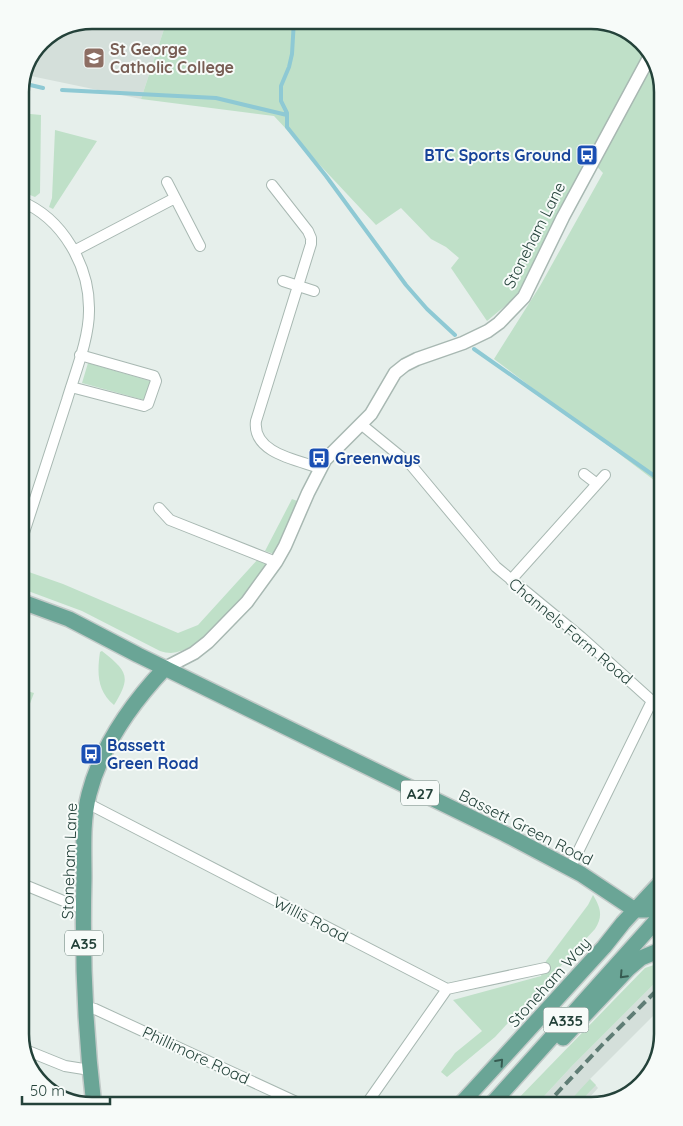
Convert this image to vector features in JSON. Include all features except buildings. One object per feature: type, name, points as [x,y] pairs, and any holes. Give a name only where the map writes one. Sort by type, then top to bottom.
[{"type":"main road","name":"Bassett Green Road","points":[[29,604],[69,619],[505,834],[570,868],[635,910]]},
{"type":"main road","name":"Stoneham Lane","points":[[93,1097],[86,1007],[83,909],[84,831],[87,803],[95,775],[120,725],[148,686],[165,668]]},
{"type":"main road","name":"Stoneham Way","points":[[467,1097],[654,890]]},
{"type":"main road","points":[[635,910],[654,909]]},
{"type":"main road","name":"A335","points":[[498,1097],[654,923]]},
{"type":"main road","points":[[604,947],[639,940],[654,946]]},
{"type":"main road","points":[[501,1097],[522,1081],[628,969],[641,958],[654,953]]},
{"type":"street","name":"Stoneham Lane","points":[[165,668],[194,653],[208,642],[248,602],[276,562],[320,468],[334,450],[362,425],[371,414],[395,373],[417,359],[463,343],[488,331],[500,323],[524,297],[563,217],[647,62]]},
{"type":"street","points":[[167,182],[200,246]]},
{"type":"street","points":[[272,185],[308,231],[311,244],[255,427],[256,435],[264,446],[320,468]]},
{"type":"street","points":[[74,251],[175,198]]},
{"type":"street","points":[[29,206],[63,234],[74,251],[83,271],[89,299],[89,314],[80,355],[29,517]]},
{"type":"street","points":[[283,281],[314,292]]},
{"type":"street","points":[[71,387],[144,406],[148,404],[156,380],[154,376],[80,355]]},
{"type":"street","name":"Channels Farm Road","points":[[362,425],[411,465],[496,567],[654,698]]},
{"type":"street","points":[[584,474],[597,484]]},
{"type":"street","points":[[511,580],[605,475]]},
{"type":"street","points":[[160,508],[170,520],[276,562]]},
{"type":"street","name":"Channels Farm Road","points":[[570,868],[654,709]]},
{"type":"street","name":"Willis Road","points":[[87,803],[447,989]]},
{"type":"street","points":[[29,887],[83,909]]},
{"type":"street","points":[[370,1097],[447,989],[545,968]]},
{"type":"street","name":"Phillimore Road","points":[[86,1007],[95,1009],[286,1097]]},
{"type":"street","points":[[32,1052],[65,1066],[90,1070]]},
{"type":"shaded area","name":"St George Catholic College","points":[[91,29],[164,29],[141,99],[31,75],[39,57],[47,47],[67,34]]},
{"type":"shaded area","points":[[654,984],[654,1015],[590,1079],[598,1088],[590,1097],[543,1097]]},
{"type":"green space","points":[[164,29],[596,29],[612,32],[633,44],[648,64],[653,79],[654,91],[654,480],[494,359],[540,286],[603,173],[588,157],[562,204],[523,291],[487,321],[451,268],[459,258],[446,247],[431,239],[401,208],[376,225],[274,116],[141,99]]},
{"type":"green space","points":[[29,114],[41,115],[40,193],[35,197],[29,195]]},
{"type":"green space","points":[[55,130],[97,141],[53,209],[49,207],[52,198]]},
{"type":"green space","points":[[88,363],[150,381],[151,384],[144,400],[82,383]]},
{"type":"green space","points":[[292,499],[300,502],[274,554],[265,551]]},
{"type":"green space","points":[[259,558],[272,563],[227,617],[213,630],[199,642],[185,650],[171,653],[160,651],[82,611],[29,591],[29,572],[63,584],[178,633],[198,625]]},
{"type":"green space","points":[[102,651],[122,669],[124,675],[123,687],[114,705],[108,700],[101,688],[99,660],[100,652]]},
{"type":"green space","points":[[29,692],[34,693],[29,706]]},
{"type":"green space","points":[[593,895],[600,912],[595,929],[495,1037],[447,1077],[441,1072],[455,1053],[482,1031],[453,1000],[541,976],[546,961],[588,905]]},
{"type":"green space","points":[[654,965],[654,984],[543,1097],[520,1097],[645,968]]},
{"type":"green space","points":[[590,1079],[596,1085],[585,1097],[573,1097]]},
{"type":"waterway","points":[[293,29],[292,54],[281,86],[281,101],[287,113],[287,127],[326,176],[406,285],[427,309],[455,335]]},
{"type":"waterway","points":[[29,85],[43,88]]},
{"type":"waterway","points":[[62,90],[216,98],[287,115]]},
{"type":"waterway","points":[[474,349],[654,476]]},
{"type":"railway","points":[[553,1097],[654,993]]},
{"type":"place","name":"St George Catholic College","points":[[94,58]]},
{"type":"place","name":"BTC Sports Ground","points":[[587,155]]},
{"type":"place","name":"Greenways","points":[[319,458]]},
{"type":"place","name":"Bassett Green Road","points":[[91,754]]}]
